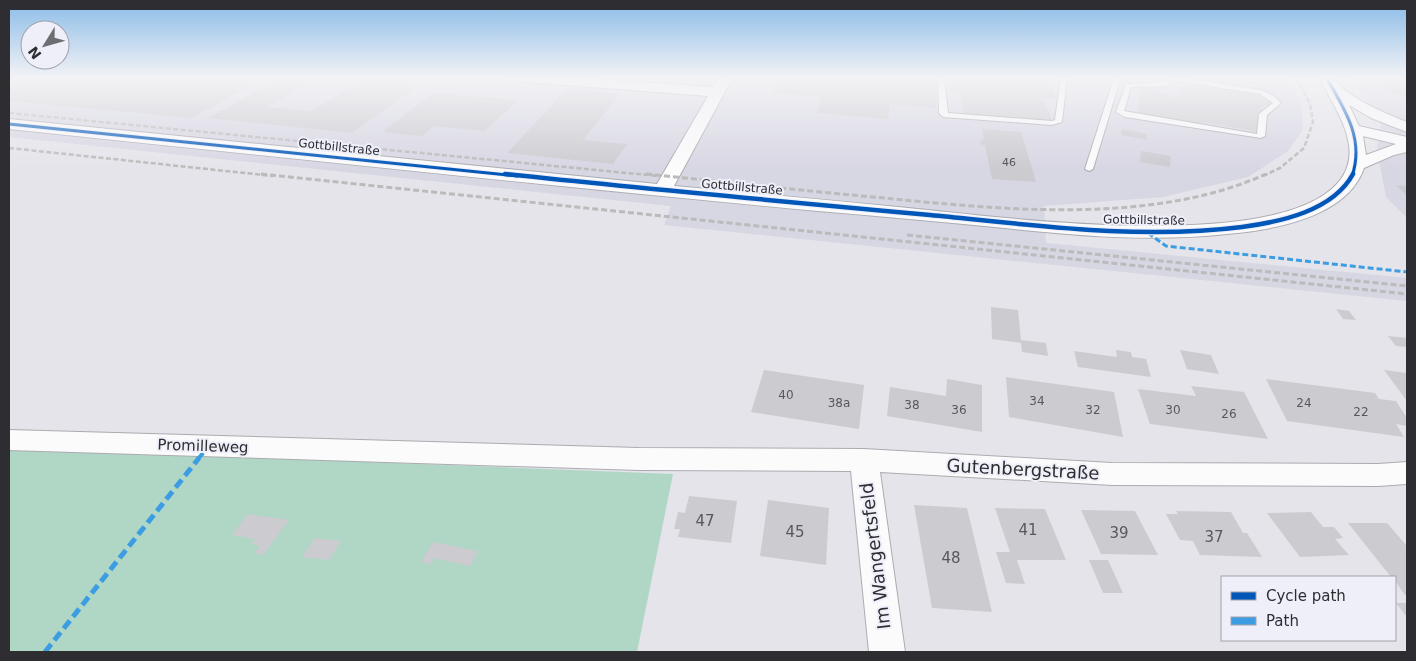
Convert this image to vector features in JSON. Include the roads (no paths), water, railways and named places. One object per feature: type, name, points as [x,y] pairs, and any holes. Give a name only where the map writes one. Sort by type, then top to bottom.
[{"type":"street","points":[[663,190],[709,108]]},
{"type":"street","name":"Gottbillstraße","points":[[9,124],[663,190],[1075,229],[1188,231],[1265,223],[1303,212],[1326,201],[1340,190],[1350,180],[1356,165],[1358,151],[1356,136],[1342,108]]},
{"type":"street","points":[[1366,108],[1376,115],[1407,127]]},
{"type":"street","points":[[1353,129],[1376,129],[1407,133]]},
{"type":"street","points":[[1353,129],[1407,142]]},
{"type":"street","points":[[1356,165],[1390,151],[1407,147]]},
{"type":"street","name":"Promilleweg","points":[[9,440],[640,459]]},
{"type":"street","name":"Gutenbergstraße","points":[[640,459],[864,460],[1112,474],[1378,475],[1407,473]]},
{"type":"street","name":"Im Wangertsfeld","points":[[864,460],[887,652]]},
{"type":"lane","points":[[943,108],[943,114],[946,115],[1052,123],[1058,122],[1060,108]]},
{"type":"lane","points":[[1089,169],[1108,108]]},
{"type":"lane","points":[[1121,108],[1120,112],[1125,115],[1261,136],[1263,114],[1272,108]]},
{"type":"railway","points":[[1263,176],[1280,168],[1304,148],[1313,122],[1311,108]]},
{"type":"railway","points":[[9,113],[658,176]]},
{"type":"railway","points":[[9,148],[273,176]]},
{"type":"railway","points":[[261,174],[1407,294]]},
{"type":"railway","points":[[646,174],[930,203],[1078,210],[1176,201],[1222,190],[1266,174]]},
{"type":"railway","points":[[907,235],[1407,286]]}]
